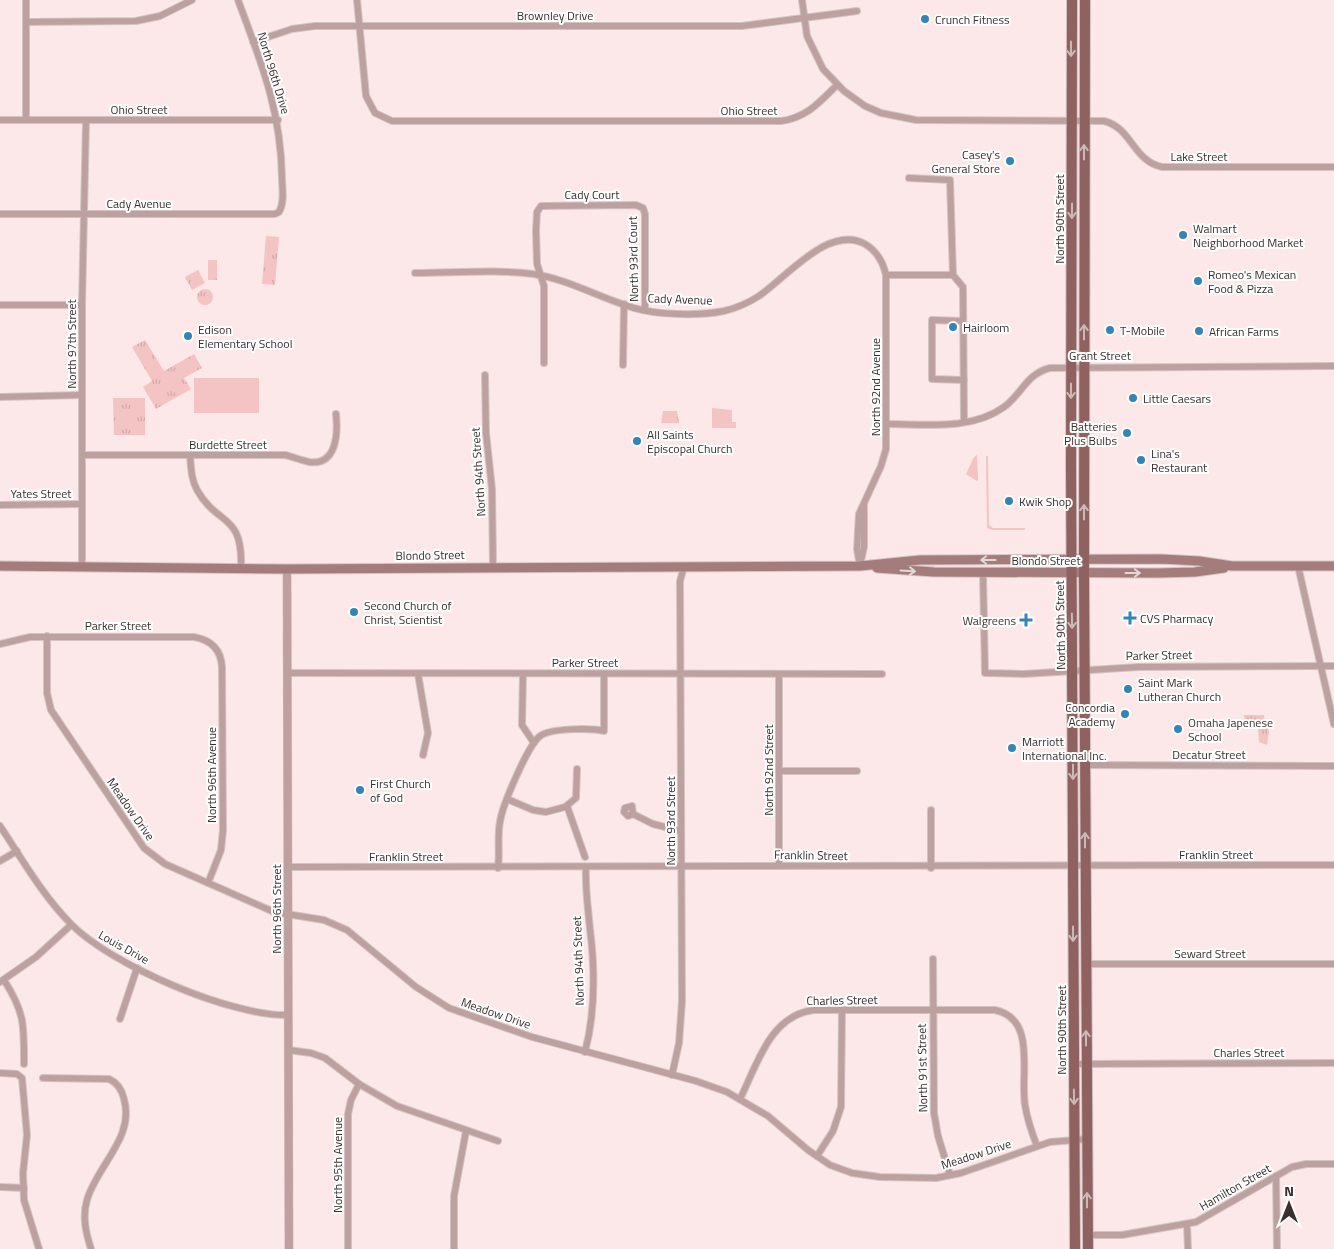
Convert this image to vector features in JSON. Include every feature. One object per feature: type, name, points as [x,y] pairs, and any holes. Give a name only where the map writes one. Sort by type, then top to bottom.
[{"type":"main road","name":"North 90th Street","points":[[1072,0],[1071,366],[1075,1249]]},
{"type":"main road","name":"North 90th Street","points":[[1085,0],[1084,573],[1088,1249]]},
{"type":"main road","name":"Blondo Street","points":[[0,566],[287,569],[860,566],[920,560],[1184,560],[1232,566],[1334,566]]},
{"type":"main road","name":"Blondo Street","points":[[860,566],[924,572],[983,573],[1186,572],[1232,566]]},
{"type":"street","points":[[26,0],[26,120]]},
{"type":"street","points":[[26,22],[136,21],[160,16],[192,0]]},
{"type":"street","name":"North 96th Drive","points":[[238,0],[273,98],[278,120],[282,151],[282,202],[277,213]]},
{"type":"street","points":[[357,0],[359,26]]},
{"type":"street","points":[[802,0],[803,19],[817,60],[837,85],[857,101],[873,110],[907,120],[1084,120]]},
{"type":"street","name":"Brownley Drive","points":[[253,42],[299,27],[742,26],[857,11]]},
{"type":"street","name":"Ohio Street","points":[[359,26],[368,103],[379,116],[392,120],[781,121],[795,118],[809,111],[837,85]]},
{"type":"street","name":"Ohio Street","points":[[0,120],[278,120]]},
{"type":"street","name":"Lake Street","points":[[1084,120],[1104,121],[1117,125],[1125,133],[1142,158],[1162,167],[1334,167]]},
{"type":"street","name":"North 97th Street","points":[[82,567],[82,305],[86,121]]},
{"type":"street","points":[[909,178],[950,180],[953,275],[962,287],[964,422]]},
{"type":"street","name":"Cady Court","points":[[541,276],[537,264],[536,230],[537,212],[541,206],[636,205],[643,208]]},
{"type":"street","name":"North 93rd Court","points":[[643,208],[645,214],[645,310]]},
{"type":"street","name":"Cady Avenue","points":[[0,214],[277,213]]},
{"type":"street","name":"Cady Avenue","points":[[415,273],[512,273],[541,276],[645,310],[712,312],[740,306],[760,296],[820,249],[838,240],[851,239],[869,246],[879,256],[885,272]]},
{"type":"street","points":[[885,272],[953,275]]},
{"type":"street","name":"North 92nd Avenue","points":[[860,566],[864,547],[865,501],[885,454],[885,272]]},
{"type":"street","points":[[541,276],[544,286],[544,363]]},
{"type":"street","name":"North 93rd Court","points":[[623,365],[624,304]]},
{"type":"street","points":[[0,305],[82,305]]},
{"type":"street","points":[[962,321],[932,320],[932,379],[964,380]]},
{"type":"street","name":"Grant Street","points":[[886,424],[964,422],[1002,409],[1028,379],[1038,372],[1050,368],[1071,366],[1334,366]]},
{"type":"street","name":"North 94th Street","points":[[486,375],[486,433],[492,489],[493,567]]},
{"type":"street","points":[[0,397],[82,395]]},
{"type":"street","name":"Burdette Street","points":[[82,455],[285,455],[309,462],[320,461],[329,456],[334,447],[336,414]]},
{"type":"street","points":[[190,455],[192,476],[196,489],[207,503],[229,521],[238,534],[241,545],[241,568]]},
{"type":"street","name":"Yates Street","points":[[0,505],[82,504]]},
{"type":"street","points":[[1298,566],[1334,724]]},
{"type":"street","name":"North 93rd Street","points":[[672,1075],[681,1020],[680,581],[684,567]]},
{"type":"street","name":"North 96th Street","points":[[287,569],[289,673],[287,1015],[289,1249]]},
{"type":"street","name":"Parker Street","points":[[983,573],[986,673],[1024,674],[1139,666],[1334,666]]},
{"type":"street","name":"Parker Street","points":[[0,644],[24,637],[47,636],[194,636],[213,645],[220,654],[222,664]]},
{"type":"street","name":"Meadow Drive","points":[[47,636],[47,693],[55,717],[144,848],[165,864],[274,912],[324,920],[347,930],[416,987],[449,1008],[585,1052],[711,1086],[740,1099],[768,1116],[817,1156],[839,1168],[867,1176],[933,1178],[950,1175],[1058,1140],[1087,1139]]},
{"type":"street","name":"North 96th Avenue","points":[[208,883],[221,850],[223,830],[222,664]]},
{"type":"street","name":"Parker Street","points":[[289,673],[882,674]]},
{"type":"street","points":[[418,674],[428,733],[423,755]]},
{"type":"street","points":[[523,674],[522,725],[534,743]]},
{"type":"street","points":[[498,868],[500,821],[507,799],[534,743],[538,737],[548,732],[604,731],[604,674]]},
{"type":"street","name":"North 92nd Street","points":[[779,674],[779,865]]},
{"type":"street","name":"Decatur Street","points":[[1085,765],[1334,766]]},
{"type":"street","points":[[507,799],[541,812],[567,806],[576,798],[577,769]]},
{"type":"street","points":[[779,771],[857,771]]},
{"type":"street","points":[[567,806],[584,857]]},
{"type":"street","points":[[931,810],[931,868]]},
{"type":"street","points":[[634,814],[653,824],[681,831]]},
{"type":"street","name":"Louis Drive","points":[[0,826],[51,901],[71,925],[102,950],[137,968],[230,1007],[256,1013],[287,1015]]},
{"type":"street","points":[[0,861],[17,851]]},
{"type":"street","name":"Franklin Street","points":[[288,867],[682,868],[779,865],[931,868],[1334,866]]},
{"type":"street","name":"North 94th Street","points":[[585,1052],[592,1003],[591,943],[586,896],[586,867]]},
{"type":"street","points":[[24,1064],[22,1014],[17,1001],[2,981],[36,957],[71,925]]},
{"type":"street","name":"North 91st Street","points":[[933,959],[934,1113],[938,1136],[950,1175]]},
{"type":"street","name":"Seward Street","points":[[1086,964],[1334,964]]},
{"type":"street","points":[[120,1019],[137,968]]},
{"type":"street","points":[[817,1156],[833,1132],[841,1107],[842,1010]]},
{"type":"street","name":"Charles Street","points":[[740,1099],[773,1034],[780,1024],[793,1015],[805,1011],[842,1010],[993,1010],[1008,1014],[1015,1020],[1022,1031],[1025,1106],[1037,1146]]},
{"type":"street","points":[[288,1050],[311,1053],[325,1058],[359,1084],[397,1106],[498,1141]]},
{"type":"street","name":"Charles Street","points":[[1074,1064],[1334,1063]]},
{"type":"street","points":[[0,1073],[21,1076],[27,1134],[24,1200],[39,1249]]},
{"type":"street","points":[[43,1078],[109,1079],[118,1085],[124,1097],[127,1114],[125,1128],[92,1187],[86,1206],[85,1223],[91,1249]]},
{"type":"street","name":"North 95th Avenue","points":[[348,1249],[348,1114],[351,1100],[359,1084]]},
{"type":"street","points":[[454,1249],[455,1188],[466,1131]]},
{"type":"street","name":"Hamilton Street","points":[[1088,1235],[1122,1234],[1187,1224],[1204,1218],[1276,1176],[1299,1165],[1334,1164]]},
{"type":"street","points":[[1276,1176],[1277,1249]]},
{"type":"street","points":[[0,1187],[24,1188]]},
{"type":"street","points":[[1187,1224],[1188,1249]]},
{"type":"green space","points":[[266,236],[279,237],[275,285],[262,284]]},
{"type":"green space","points":[[208,260],[217,260],[217,280],[208,280]]},
{"type":"green space","points":[[198,270],[205,283],[192,290],[185,277]]},
{"type":"green space","points":[[205,289],[211,291],[213,297],[211,303],[205,305],[199,303],[197,297],[199,291]]},
{"type":"green space","points":[[145,340],[164,371],[194,354],[202,368],[184,378],[191,389],[156,409],[143,387],[152,381],[132,347]]},
{"type":"green space","points":[[194,378],[259,378],[259,413],[194,413]]},
{"type":"green space","points":[[113,398],[145,398],[145,435],[114,435]]},
{"type":"green space","points":[[712,408],[732,410],[732,422],[736,422],[736,428],[712,428]]},
{"type":"green space","points":[[663,411],[677,411],[679,423],[661,423]]},
{"type":"green space","points":[[977,455],[977,481],[966,474],[974,457]]},
{"type":"green space","points":[[986,456],[988,456],[989,525],[993,528],[1025,528],[1025,530],[992,530],[987,528]]},
{"type":"green space","points":[[1244,715],[1264,715],[1265,724],[1269,731],[1267,745],[1259,742],[1258,727],[1245,726]]},
{"type":"place","name":"Crunch Fitness","points":[[925,19]]},
{"type":"place","name":"Casey's General Store","points":[[1010,161]]},
{"type":"place","name":"Walmart Neighborhood Market","points":[[1183,235]]},
{"type":"place","name":"Romeo's Mexican Food & Pizza","points":[[1198,281]]},
{"type":"place","name":"Hairloom","points":[[953,327]]},
{"type":"place","name":"T-Mobile","points":[[1110,330]]},
{"type":"place","name":"African Farms","points":[[1199,331]]},
{"type":"place","name":"Edison Elementary School","points":[[188,336]]},
{"type":"place","name":"Little Caesars","points":[[1133,398]]},
{"type":"place","name":"Batteries Plus Bulbs","points":[[1127,433]]},
{"type":"place","name":"All Saints Episcopal Church","points":[[637,441]]},
{"type":"place","name":"Lina's Restaurant","points":[[1141,460]]},
{"type":"place","name":"Kwik Shop","points":[[1009,501]]},
{"type":"place","name":"Second Church of Christ, Scientist","points":[[354,612]]},
{"type":"place","name":"CVS Pharmacy","points":[[1130,618]]},
{"type":"place","name":"Walgreens","points":[[1026,620]]},
{"type":"place","name":"Saint Mark Lutheran Church","points":[[1128,689]]},
{"type":"place","name":"Concordia Academy","points":[[1125,714]]},
{"type":"place","name":"Omaha Japenese School","points":[[1178,729]]},
{"type":"place","name":"Marriott International Inc.","points":[[1012,748]]},
{"type":"place","name":"First Church of God","points":[[360,790]]}]
